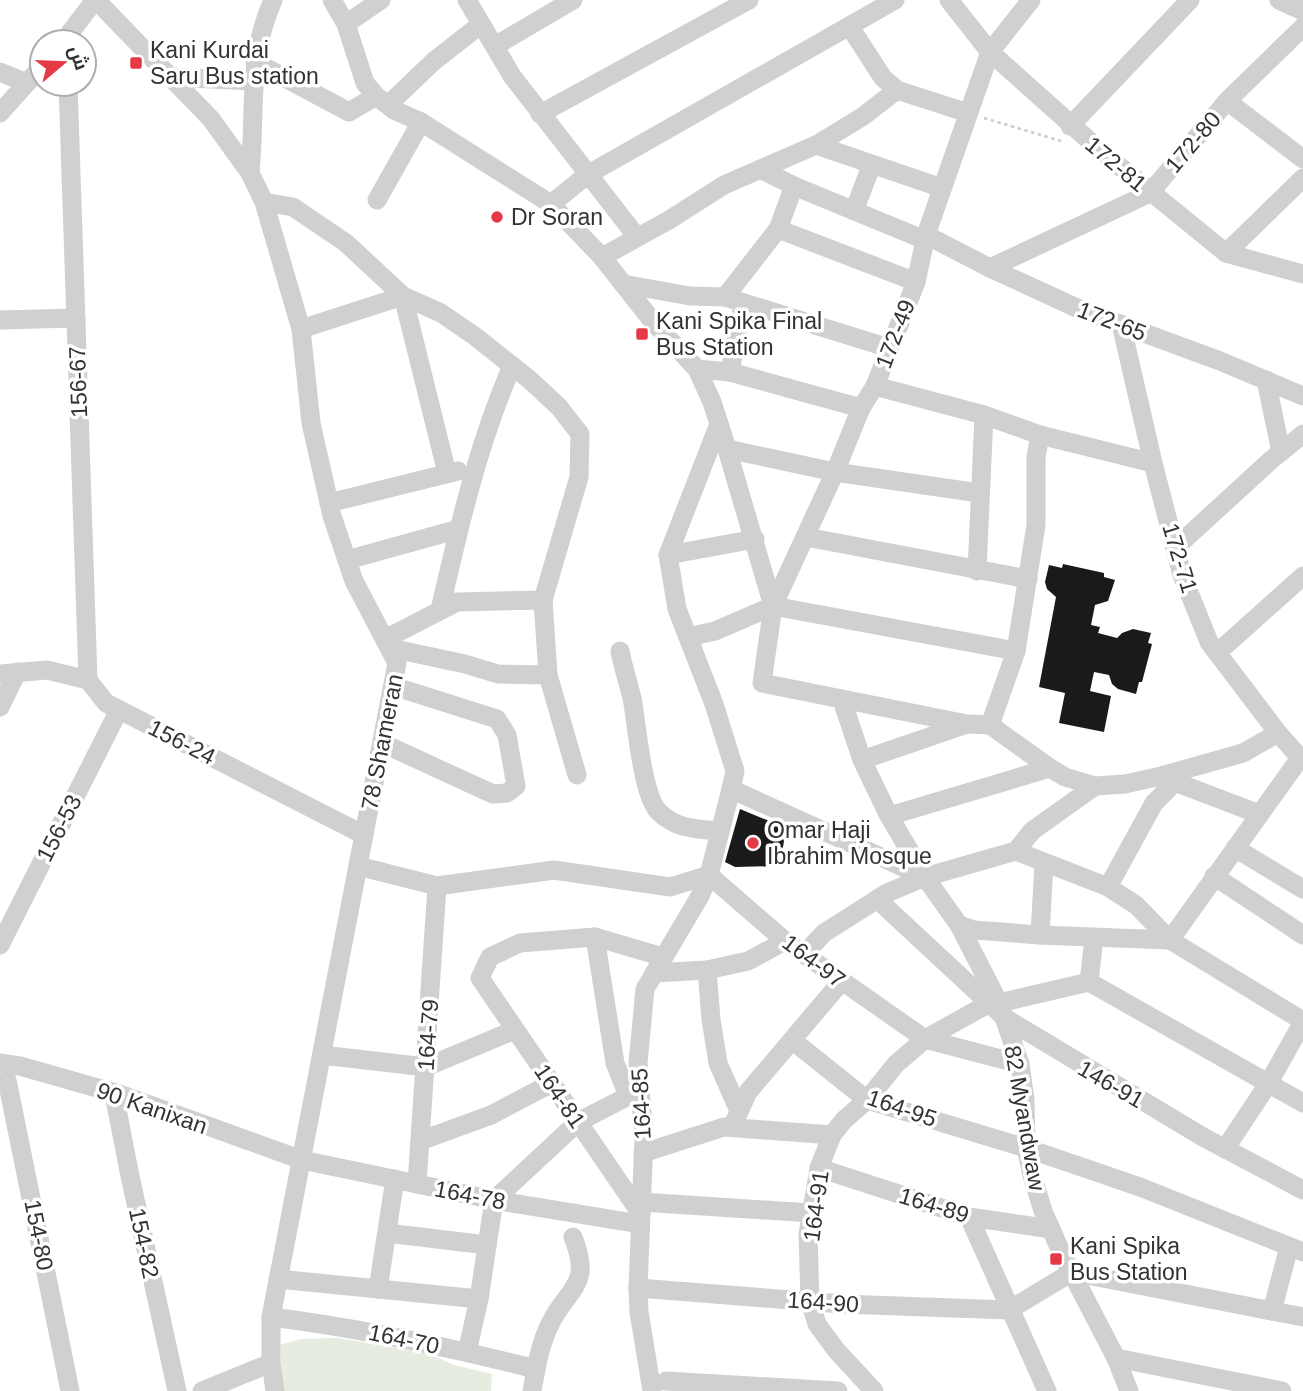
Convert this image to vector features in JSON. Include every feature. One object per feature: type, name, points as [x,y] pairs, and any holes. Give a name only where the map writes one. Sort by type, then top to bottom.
[{"type":"street","points":[[75,28],[95,0]]},
{"type":"street","name":"78 Shameran","points":[[95,0],[211,119],[250,173],[264,202],[301,329],[311,423],[329,503],[354,581],[397,663],[271,1317],[271,1363],[275,1391]]},
{"type":"street","points":[[250,173],[254,71],[262,24],[273,0]]},
{"type":"street","points":[[332,0],[346,24],[365,83],[382,101],[421,122],[551,204],[602,257],[654,323],[696,369],[712,402],[773,606],[762,682],[967,724],[990,725],[1050,768],[1066,777],[1094,786],[1168,780],[1243,753],[1278,733]]},
{"type":"street","points":[[346,24],[382,0]]},
{"type":"street","points":[[467,0],[512,76],[637,237]]},
{"type":"street","points":[[495,46],[573,0]]},
{"type":"street","points":[[540,114],[749,0]]},
{"type":"street","points":[[551,204],[587,175],[895,0]]},
{"type":"street","name":"172-49","points":[[773,606],[835,472],[861,408],[875,386],[916,282],[925,237],[990,52],[1031,0]]},
{"type":"street","points":[[1066,133],[1190,0]]},
{"type":"street","points":[[1279,0],[1303,11]]},
{"type":"street","name":"172-81","points":[[953,6],[990,52],[1066,133],[1150,193],[1226,253],[1303,274]]},
{"type":"street","points":[[169,77],[254,71],[349,112],[382,101],[480,25]]},
{"type":"street","points":[[850,27],[883,78],[897,90],[968,113]]},
{"type":"street","name":"172-80","points":[[990,268],[1150,193],[1227,101],[1303,27]]},
{"type":"street","points":[[0,72],[27,83],[0,113]]},
{"type":"street","points":[[602,257],[724,185],[816,145],[862,117],[897,90]]},
{"type":"street","name":"156-67","points":[[68,98],[88,680]]},
{"type":"street","points":[[1227,101],[1303,159]]},
{"type":"street","points":[[377,200],[421,122]]},
{"type":"street","points":[[816,145],[942,188]]},
{"type":"street","points":[[854,211],[872,164]]},
{"type":"street","name":"172-65","points":[[760,169],[854,211],[925,237],[1079,309],[1303,396]]},
{"type":"street","points":[[1226,253],[1303,178]]},
{"type":"street","points":[[730,372],[734,301],[778,229],[794,186]]},
{"type":"street","points":[[264,202],[293,207],[346,243],[403,296],[441,313],[476,337],[559,407],[580,434],[579,477],[543,600],[548,676],[577,775]]},
{"type":"street","points":[[778,229],[916,282]]},
{"type":"street","points":[[623,284],[734,301],[890,348]]},
{"type":"street","points":[[301,329],[403,296]]},
{"type":"street","points":[[403,296],[447,473]]},
{"type":"street","points":[[0,320],[76,318]]},
{"type":"street","name":"172-71","points":[[1121,324],[1182,575],[1209,642],[1278,733],[1302,759]]},
{"type":"street","points":[[440,610],[467,490],[499,394],[512,366]]},
{"type":"street","points":[[696,369],[730,372],[861,408]]},
{"type":"street","points":[[1266,380],[1281,452]]},
{"type":"street","points":[[875,386],[985,415],[1040,435],[1153,463]]},
{"type":"street","points":[[977,571],[985,415]]},
{"type":"street","points":[[358,866],[437,886],[554,870],[670,887],[709,875],[734,771],[714,704],[677,609],[668,555],[719,425]]},
{"type":"street","points":[[1175,548],[1303,434]]},
{"type":"street","points":[[990,725],[1016,651],[1035,525],[1036,457],[1040,435]]},
{"type":"street","points":[[727,449],[835,472],[979,493]]},
{"type":"street","points":[[329,503],[476,468]]},
{"type":"street","points":[[347,561],[459,529]]},
{"type":"street","points":[[806,537],[1028,579]]},
{"type":"street","points":[[668,555],[755,539]]},
{"type":"street","points":[[1217,653],[1301,581]]},
{"type":"street","points":[[387,644],[457,602],[543,600]]},
{"type":"street","points":[[688,637],[715,631],[773,606],[1016,651]]},
{"type":"street","points":[[387,644],[498,674],[548,676]]},
{"type":"street","points":[[620,651],[650,798],[657,811],[678,826],[719,831]]},
{"type":"street","points":[[0,708],[9,673],[47,670],[88,680]]},
{"type":"street","name":"156-24","points":[[88,680],[106,703],[364,835]]},
{"type":"street","points":[[382,743],[493,794],[507,793],[516,786],[507,735],[497,719],[393,686]]},
{"type":"street","name":"82 Myandwaw","points":[[842,700],[862,760],[889,816],[925,877],[959,925],[997,1008],[1020,1064],[1026,1099],[1026,1147],[1032,1175],[1051,1230],[1116,1358],[1129,1391]]},
{"type":"street","name":"156-53","points":[[0,946],[119,710]]},
{"type":"street","points":[[862,760],[967,724]]},
{"type":"street","points":[[1170,940],[1259,814],[1302,759]]},
{"type":"street","points":[[889,816],[1050,768]]},
{"type":"street","points":[[1168,780],[1259,814]]},
{"type":"street","points":[[1108,887],[1168,780]]},
{"type":"street","points":[[1016,852],[1032,831],[1094,786]]},
{"type":"street","points":[[731,789],[925,877]]},
{"type":"street","points":[[1235,848],[1303,889]]},
{"type":"street","points":[[805,953],[824,933],[877,899],[925,877],[1016,852],[1108,887],[1136,905],[1170,940],[1303,1022],[1268,1084],[1225,1149]]},
{"type":"street","points":[[1040,935],[1044,863]]},
{"type":"street","name":"164-97","points":[[709,875],[785,941],[925,1039],[1020,1064]]},
{"type":"street","name":"164-85","points":[[665,1388],[646,1349],[638,1288],[643,1153],[634,1093],[645,989],[700,896],[709,875]]},
{"type":"street","points":[[1214,876],[1303,935]]},
{"type":"street","name":"164-79","points":[[418,1184],[437,886]]},
{"type":"street","name":"146-91","points":[[877,899],[997,1008],[1066,1057],[1225,1149],[1300,1181]]},
{"type":"street","points":[[959,925],[974,930],[1040,935],[1170,940]]},
{"type":"street","points":[[595,937],[659,965],[707,970],[748,961],[785,941]]},
{"type":"street","points":[[467,1352],[479,1300],[494,1200],[578,1122],[634,1093],[615,1063],[595,937]]},
{"type":"street","name":"164-81","points":[[595,937],[520,943],[490,957],[480,978],[641,1213]]},
{"type":"street","points":[[1089,982],[1094,938]]},
{"type":"street","points":[[707,970],[718,1063],[736,1119]]},
{"type":"street","points":[[643,1153],[724,1127],[736,1119],[748,1092],[841,982]]},
{"type":"street","points":[[925,1039],[997,1008],[1089,982],[1303,1103]]},
{"type":"street","points":[[322,1055],[426,1067],[515,1030]]},
{"type":"street","name":"164-91","points":[[869,1390],[817,1324],[810,1301],[808,1234],[819,1168],[832,1135],[844,1120],[867,1100],[896,1064],[925,1039]]},
{"type":"street","name":"164-95","points":[[792,1040],[867,1100],[1026,1147],[1140,1186],[1296,1249]]},
{"type":"street","name":"90 Kanixan","points":[[7,1074],[114,1094],[302,1160]]},
{"type":"street","name":"154-80","points":[[7,1074],[70,1391]]},
{"type":"street","points":[[420,1141],[491,1115],[551,1083]]},
{"type":"street","name":"154-82","points":[[114,1094],[177,1391]]},
{"type":"street","points":[[736,1119],[832,1135]]},
{"type":"street","name":"164-78","points":[[302,1160],[494,1200],[641,1213],[812,1213]]},
{"type":"street","name":"164-89","points":[[819,1168],[969,1217],[1051,1230]]},
{"type":"street","points":[[378,1289],[395,1179]]},
{"type":"street","points":[[969,1217],[1047,1391]]},
{"type":"street","points":[[387,1233],[487,1245]]},
{"type":"street","points":[[531,1391],[551,1321],[578,1281],[579,1258],[573,1237]]},
{"type":"street","points":[[1272,1311],[1296,1249]]},
{"type":"street","points":[[1009,1310],[1072,1272],[1303,1317]]},
{"type":"street","points":[[278,1279],[479,1300]]},
{"type":"street","name":"164-90","points":[[638,1288],[810,1301],[1009,1310]]},
{"type":"street","name":"164-70","points":[[271,1317],[343,1326],[467,1352],[536,1370]]},
{"type":"street","points":[[1116,1358],[1282,1391]]},
{"type":"street","points":[[202,1391],[271,1363]]},
{"type":"street","points":[[665,1388],[838,1391]]},
{"type":"path","points":[[968,113],[1066,133]]},
{"type":"shaded area","points":[[338,1338],[427,1353],[454,1365],[492,1374],[491,1391],[283,1391],[280,1345],[301,1339]]},
{"type":"building","points":[[1063,564],[1104,573],[1104,577],[1115,580],[1108,601],[1095,605],[1091,625],[1100,627],[1098,633],[1117,638],[1133,629],[1151,633],[1148,643],[1152,644],[1136,694],[1118,689],[1112,684],[1109,675],[1094,672],[1090,691],[1111,696],[1104,732],[1059,723],[1065,693],[1039,687],[1056,597],[1047,589],[1045,582],[1049,565],[1062,568]]},
{"type":"building","points":[[740,809],[786,828],[780,866],[735,867],[725,862]]},
{"type":"place","name":"Kani Kurdai Saru Bus station","points":[[136,63]]},
{"type":"place","name":"Dr Soran","points":[[497,217]]},
{"type":"place","name":"Kani Spika Final Bus Station","points":[[642,334]]},
{"type":"place","name":"Omar Haji Ibrahim Mosque","points":[[753,843]]},
{"type":"place","name":"Kani Spika Bus Station","points":[[1056,1259]]}]
